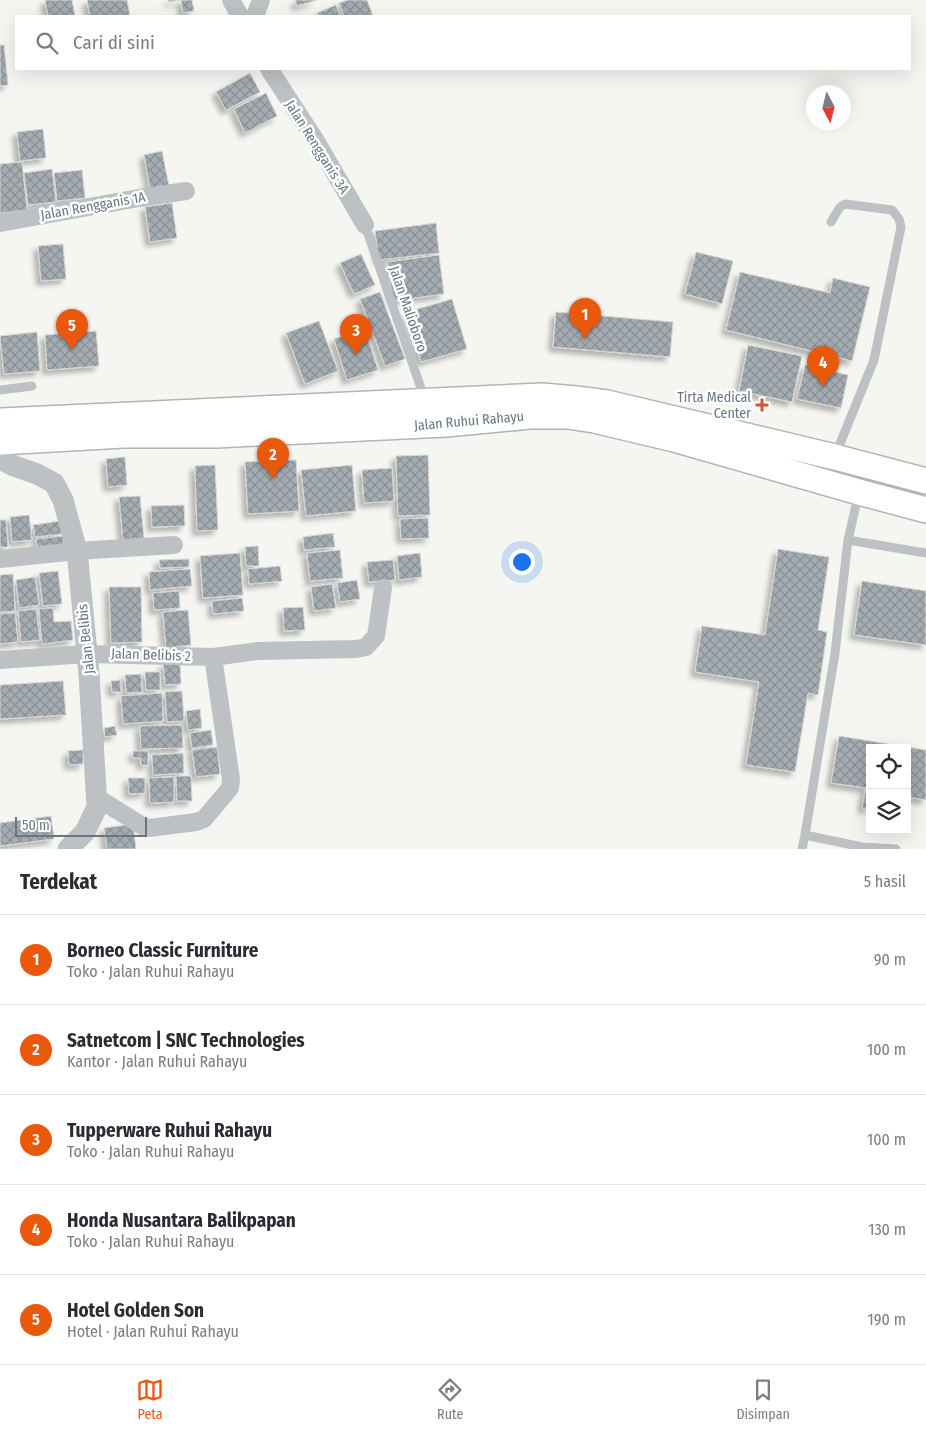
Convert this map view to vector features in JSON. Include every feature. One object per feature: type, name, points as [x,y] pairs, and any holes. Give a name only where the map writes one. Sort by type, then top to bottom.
[{"type":"main road","name":"Jalan Ruhui Rahayu","points":[[0,421],[542,396],[608,403],[835,456],[926,481]]},
{"type":"main road","name":"Jalan Ruhui Rahayu","points":[[0,442],[122,435],[216,435],[446,424],[530,416],[568,416],[594,420],[674,439],[926,510]]},
{"type":"main road","points":[[859,492],[865,464]]},
{"type":"street","points":[[231,0],[239,15]]},
{"type":"street","points":[[255,15],[261,0]]},
{"type":"street","name":"Jalan Rengganis 3A","points":[[270,70],[316,141],[365,225]]},
{"type":"street","name":"Jalan Rengganis 1A","points":[[0,223],[186,191]]},
{"type":"street","name":"Jalan Belibis","points":[[0,459],[54,482],[64,500],[77,551],[87,654],[97,807],[85,832],[68,849]]},
{"type":"street","points":[[0,559],[77,551],[174,545]]},
{"type":"street","name":"Jalan Belibis 2","points":[[0,660],[87,654],[213,657],[258,652],[356,649],[366,647],[376,636],[383,588]]},
{"type":"street","points":[[96,797],[148,828],[196,822],[204,819],[226,793],[230,788],[231,779],[213,657]]},
{"type":"lane","points":[[831,222],[840,206],[845,204],[892,210],[899,219],[901,227],[874,360],[835,456]]},
{"type":"lane","name":"Jalan Malioboro","points":[[365,225],[426,402]]},
{"type":"lane","points":[[0,390],[32,386]]},
{"type":"lane","points":[[802,849],[835,653],[848,540],[859,492]]},
{"type":"lane","points":[[848,540],[926,553]]},
{"type":"lane","points":[[805,835],[862,847],[896,849]]},
{"type":"building","points":[[45,0],[72,0],[75,15],[48,15]]},
{"type":"building","points":[[87,0],[127,0],[130,15],[90,15]]},
{"type":"building","points":[[181,0],[192,0],[194,11],[183,13]]},
{"type":"building","points":[[295,0],[317,0],[297,6]]},
{"type":"building","points":[[348,0],[367,0],[373,15],[344,15],[339,3]]},
{"type":"building","points":[[336,5],[340,15],[318,15],[317,13]]},
{"type":"building","points":[[0,45],[4,45],[8,85],[0,86]]},
{"type":"building","points":[[250,73],[260,92],[226,110],[216,92]]},
{"type":"building","points":[[266,93],[277,116],[245,133],[234,109]]},
{"type":"building","points":[[43,129],[46,158],[20,161],[17,132]]},
{"type":"building","points":[[162,151],[169,186],[150,189],[144,155]]},
{"type":"building","points":[[22,162],[27,210],[0,213],[0,164]]},
{"type":"building","points":[[52,169],[56,202],[28,205],[24,173]]},
{"type":"building","points":[[82,170],[85,198],[57,201],[54,173]]},
{"type":"building","points":[[172,203],[177,238],[150,242],[145,207]]},
{"type":"building","points":[[436,223],[439,253],[379,260],[375,231]]},
{"type":"building","points":[[63,244],[66,279],[41,281],[38,246]]},
{"type":"building","points":[[696,252],[733,261],[722,304],[685,294]]},
{"type":"building","points":[[361,254],[375,285],[354,294],[340,263]]},
{"type":"building","points":[[439,255],[444,294],[393,301],[387,262]]},
{"type":"building","points":[[740,272],[830,293],[833,278],[870,287],[852,361],[726,330]]},
{"type":"building","points":[[380,292],[405,359],[385,366],[360,299]]},
{"type":"building","points":[[452,299],[467,349],[421,362],[407,312]]},
{"type":"building","points":[[556,312],[673,322],[670,357],[553,347]]},
{"type":"building","points":[[319,321],[338,371],[305,384],[286,333]]},
{"type":"building","points":[[365,329],[378,370],[347,380],[334,339]]},
{"type":"building","points":[[96,331],[99,366],[47,370],[45,335]]},
{"type":"building","points":[[37,332],[40,371],[4,374],[0,336]]},
{"type":"building","points":[[748,345],[802,356],[792,402],[739,391]]},
{"type":"building","points":[[805,365],[848,375],[841,408],[797,399]]},
{"type":"building","points":[[428,455],[430,515],[398,516],[396,456]]},
{"type":"building","points":[[125,457],[127,485],[108,487],[106,459]]},
{"type":"building","points":[[296,460],[299,511],[248,514],[245,462]]},
{"type":"building","points":[[215,465],[218,530],[197,531],[195,466]]},
{"type":"building","points":[[352,465],[356,511],[306,516],[301,470]]},
{"type":"building","points":[[392,468],[394,501],[364,503],[362,470]]},
{"type":"building","points":[[140,496],[144,538],[123,540],[119,497]]},
{"type":"building","points":[[184,505],[185,526],[152,527],[151,506]]},
{"type":"building","points":[[29,515],[32,540],[12,542],[10,517]]},
{"type":"building","points":[[428,518],[429,538],[401,539],[400,519]]},
{"type":"building","points":[[0,520],[6,520],[8,547],[0,547]]},
{"type":"building","points":[[60,521],[62,534],[35,537],[33,525]]},
{"type":"building","points":[[333,533],[335,547],[304,550],[303,537]]},
{"type":"building","points":[[63,536],[64,551],[38,553],[36,539]]},
{"type":"building","points":[[258,546],[259,566],[246,566],[245,547]]},
{"type":"building","points":[[778,549],[829,557],[818,630],[827,632],[818,695],[808,693],[795,772],[746,765],[759,682],[695,672],[702,626],[765,635]]},
{"type":"building","points":[[340,550],[343,578],[310,581],[307,553]]},
{"type":"building","points":[[240,553],[243,595],[203,598],[200,556]]},
{"type":"building","points":[[420,553],[422,577],[399,580],[397,556]]},
{"type":"building","points":[[189,559],[189,567],[160,568],[159,560]]},
{"type":"building","points":[[393,560],[395,580],[369,582],[367,562]]},
{"type":"building","points":[[280,566],[282,581],[249,584],[248,569]]},
{"type":"building","points":[[190,569],[192,586],[150,590],[149,572]]},
{"type":"building","points":[[58,571],[62,604],[43,606],[39,573]]},
{"type":"building","points":[[13,574],[15,611],[0,612],[0,575]]},
{"type":"building","points":[[35,577],[39,605],[19,608],[16,580]]},
{"type":"building","points":[[357,580],[360,599],[340,602],[337,583]]},
{"type":"building","points":[[862,581],[926,591],[926,645],[854,635]]},
{"type":"building","points":[[332,584],[336,608],[314,611],[311,587]]},
{"type":"building","points":[[109,587],[141,587],[142,642],[111,643]]},
{"type":"building","points":[[179,591],[180,608],[154,610],[153,593]]},
{"type":"building","points":[[242,598],[244,611],[213,614],[212,601]]},
{"type":"building","points":[[303,607],[305,630],[284,631],[283,608]]},
{"type":"building","points":[[53,608],[54,622],[71,621],[73,640],[42,644],[39,609]]},
{"type":"building","points":[[36,609],[40,640],[21,642],[18,611]]},
{"type":"building","points":[[188,610],[191,645],[166,648],[163,612]]},
{"type":"building","points":[[15,613],[18,642],[0,644],[0,614]]},
{"type":"building","points":[[180,663],[181,684],[165,685],[163,664]]},
{"type":"building","points":[[145,672],[160,672],[160,690],[146,690]]},
{"type":"building","points":[[141,674],[142,692],[126,693],[125,675]]},
{"type":"building","points":[[120,680],[121,692],[112,692],[111,681]]},
{"type":"building","points":[[63,681],[66,715],[0,719],[0,685]]},
{"type":"building","points":[[182,691],[184,721],[167,722],[165,692]]},
{"type":"building","points":[[162,693],[163,721],[123,724],[121,696]]},
{"type":"building","points":[[200,709],[202,728],[188,730],[186,711]]},
{"type":"building","points":[[182,725],[183,748],[141,749],[140,726]]},
{"type":"building","points":[[115,726],[117,735],[105,737],[104,728]]},
{"type":"building","points":[[211,730],[213,745],[192,748],[190,733]]},
{"type":"building","points":[[839,736],[889,744],[866,744],[866,788],[831,783]]},
{"type":"building","points":[[217,747],[220,774],[196,777],[192,750]]},
{"type":"building","points":[[911,748],[926,750],[926,800],[911,798]]},
{"type":"building","points":[[83,750],[83,764],[69,765],[68,751]]},
{"type":"building","points":[[133,751],[148,751],[148,765],[141,765],[141,758],[133,758]]},
{"type":"building","points":[[183,753],[184,773],[153,775],[152,755]]},
{"type":"building","points":[[176,776],[191,776],[192,801],[177,801]]},
{"type":"building","points":[[174,777],[174,802],[150,803],[149,778]]},
{"type":"building","points":[[128,778],[145,778],[145,793],[129,794]]},
{"type":"building","points":[[866,788],[866,808],[862,808]]},
{"type":"building","points":[[51,816],[54,839],[0,846],[0,823]]},
{"type":"building","points":[[133,824],[136,849],[107,849],[104,828]]},
{"type":"place","name":"Borneo Classic Furniture","points":[[585,339]]},
{"type":"place","name":"Hotel Golden Son","points":[[72,350]]},
{"type":"place","name":"Tupperware Ruhui Rahayu","points":[[356,355]]},
{"type":"place","name":"Honda Nusantara Balikpapan","points":[[823,387]]},
{"type":"place","name":"Tirta Medical Center","points":[[762,405]]},
{"type":"place","name":"Satnetcom | SNC Technologies","points":[[273,479]]}]
